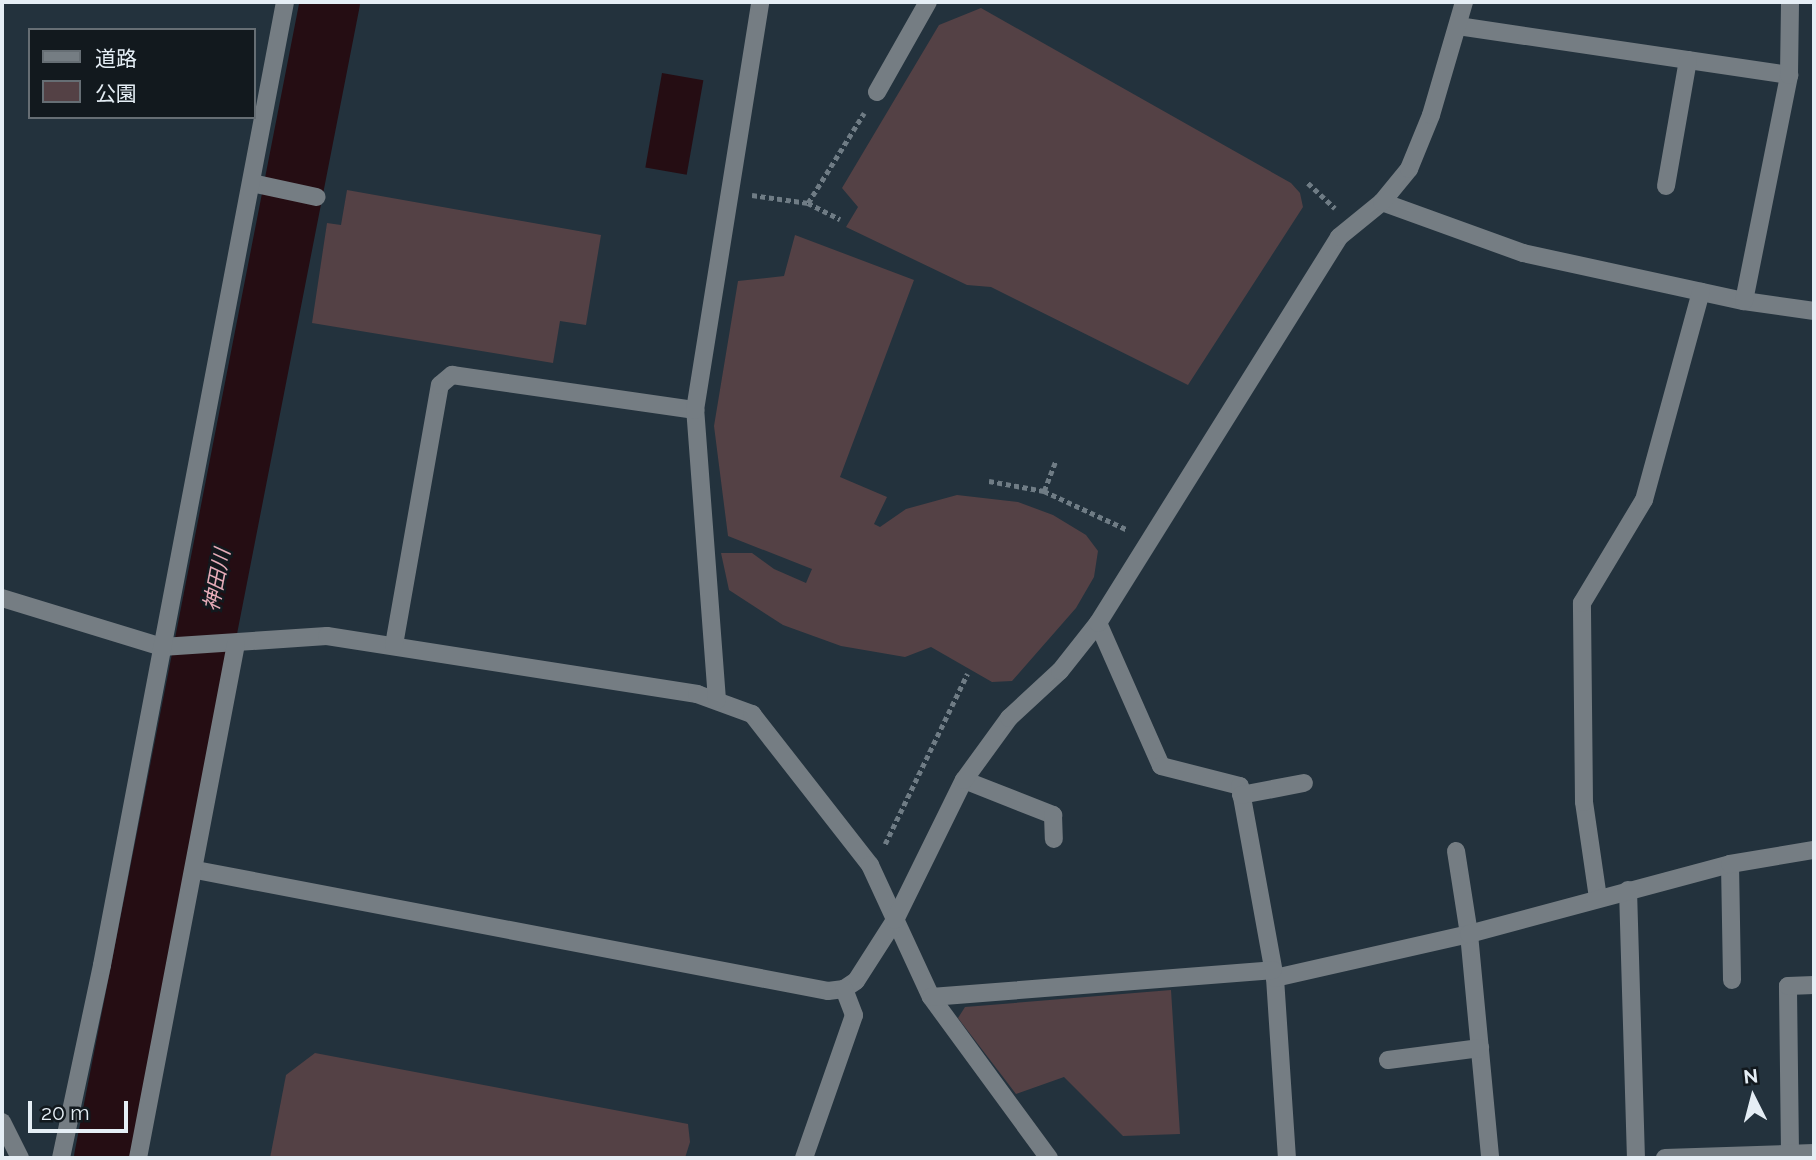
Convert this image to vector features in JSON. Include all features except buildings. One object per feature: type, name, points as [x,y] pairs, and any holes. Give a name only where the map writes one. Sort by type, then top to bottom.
[{"type":"street","points":[[61,1158],[260,184],[285,2]]},
{"type":"street","points":[[717,700],[695,410],[727,190],[760,2]]},
{"type":"street","points":[[877,92],[928,2]]},
{"type":"street","points":[[196,870],[828,991],[844,989],[856,981],[895,920],[964,780],[1009,718],[1060,671],[1098,623],[1339,237],[1382,202],[1409,169],[1464,2]]},
{"type":"street","points":[[1744,301],[1788,75],[1790,2]]},
{"type":"street","points":[[1458,26],[1788,75]]},
{"type":"street","points":[[1666,186],[1688,60]]},
{"type":"street","points":[[260,184],[317,197]]},
{"type":"street","points":[[1382,202],[1523,253],[1744,301],[1814,311]]},
{"type":"street","points":[[1598,898],[1584,802],[1582,603],[1644,500],[1701,292]]},
{"type":"street","points":[[394,645],[440,385],[452,374],[695,410]]},
{"type":"street","points":[[2,598],[167,648],[327,636],[717,700],[752,714],[870,864],[932,997],[1049,1158]]},
{"type":"street","points":[[1098,623],[1160,766],[1240,786],[1274,974],[1287,1158]]},
{"type":"street","points":[[138,1158],[196,870],[230,644]]},
{"type":"street","points":[[964,780],[1053,815],[1054,839]]},
{"type":"street","points":[[1241,795],[1304,783]]},
{"type":"street","points":[[932,997],[1274,974],[1469,934],[1730,863],[1814,850]]},
{"type":"street","points":[[1456,851],[1469,934],[1490,1158]]},
{"type":"street","points":[[1730,863],[1732,980]]},
{"type":"street","points":[[1629,890],[1636,1158]]},
{"type":"street","points":[[1790,1153],[1788,986],[1814,985]]},
{"type":"street","points":[[804,1158],[854,1015],[844,989]]},
{"type":"street","points":[[1388,1060],[1480,1048]]},
{"type":"street","points":[[2,1122],[20,1158]]},
{"type":"street","points":[[1665,1158],[1814,1153]]},
{"type":"path","points":[[808,203],[877,92]]},
{"type":"path","points":[[1308,183],[1342,215]]},
{"type":"path","points":[[727,190],[808,203],[840,219]]},
{"type":"path","points":[[1044,491],[1056,460]]},
{"type":"path","points":[[989,481],[1044,491],[1132,531]]},
{"type":"path","points":[[870,864],[894,833],[967,674]]},
{"type":"green space","points":[[981,8],[1291,183],[1300,193],[1303,207],[1188,385],[991,287],[967,285],[846,227],[858,207],[842,188],[939,25]]},
{"type":"green space","points":[[347,190],[601,235],[586,325],[560,321],[553,363],[312,323],[327,223],[341,225]]},
{"type":"green space","points":[[795,235],[914,280],[840,477],[887,497],[874,524],[880,527],[906,509],[957,495],[1018,502],[1053,515],[1086,535],[1098,551],[1094,577],[1076,608],[1012,681],[992,682],[931,647],[905,657],[841,646],[783,625],[729,590],[721,553],[752,553],[774,569],[806,583],[812,569],[728,536],[714,426],[738,281],[784,276]]},
{"type":"green space","points":[[1171,990],[1180,1134],[1123,1136],[1064,1077],[1016,1094],[958,1018],[965,1007]]},
{"type":"green space","points":[[315,1053],[688,1124],[690,1142],[685,1158],[270,1158],[286,1075]]},
{"type":"shaded area","points":[[662,73],[703,80],[687,175],[645,168]]},
{"type":"waterway","name":"神田川","points":[[104,1158],[330,2]]}]
